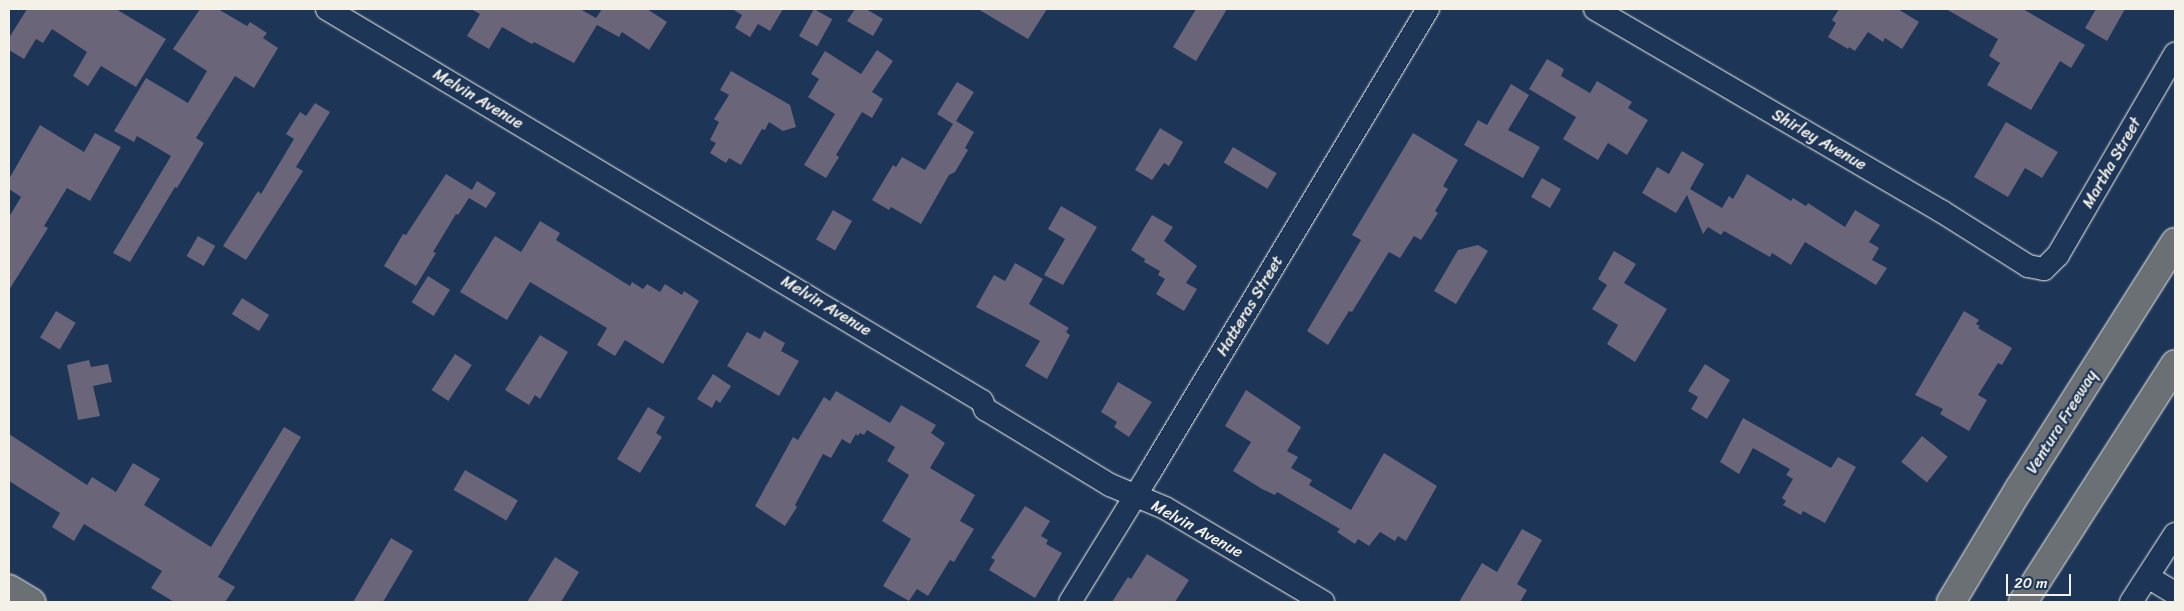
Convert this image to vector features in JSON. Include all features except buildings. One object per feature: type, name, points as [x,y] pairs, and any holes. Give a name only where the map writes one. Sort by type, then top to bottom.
[{"type":"main road","name":"Ventura Freeway","points":[[1951,602],[2019,489],[2175,242]]},
{"type":"main road","points":[[2023,602],[2175,364]]},
{"type":"main road","points":[[9,589],[31,602]]},
{"type":"street","name":"Melvin Avenue","points":[[327,9],[982,401],[985,409],[1110,485],[1165,508],[1323,602]]},
{"type":"street","name":"Hatteras Street","points":[[1070,602],[1428,9]]},
{"type":"street","name":"Shirley Avenue","points":[[1595,9],[1941,211],[2028,266],[2044,269]]},
{"type":"street","name":"Martha Street","points":[[2044,269],[2058,255],[2175,54]]},
{"type":"street","points":[[2131,602],[2175,534]]},
{"type":"street","points":[[2148,577],[2175,593]]}]
